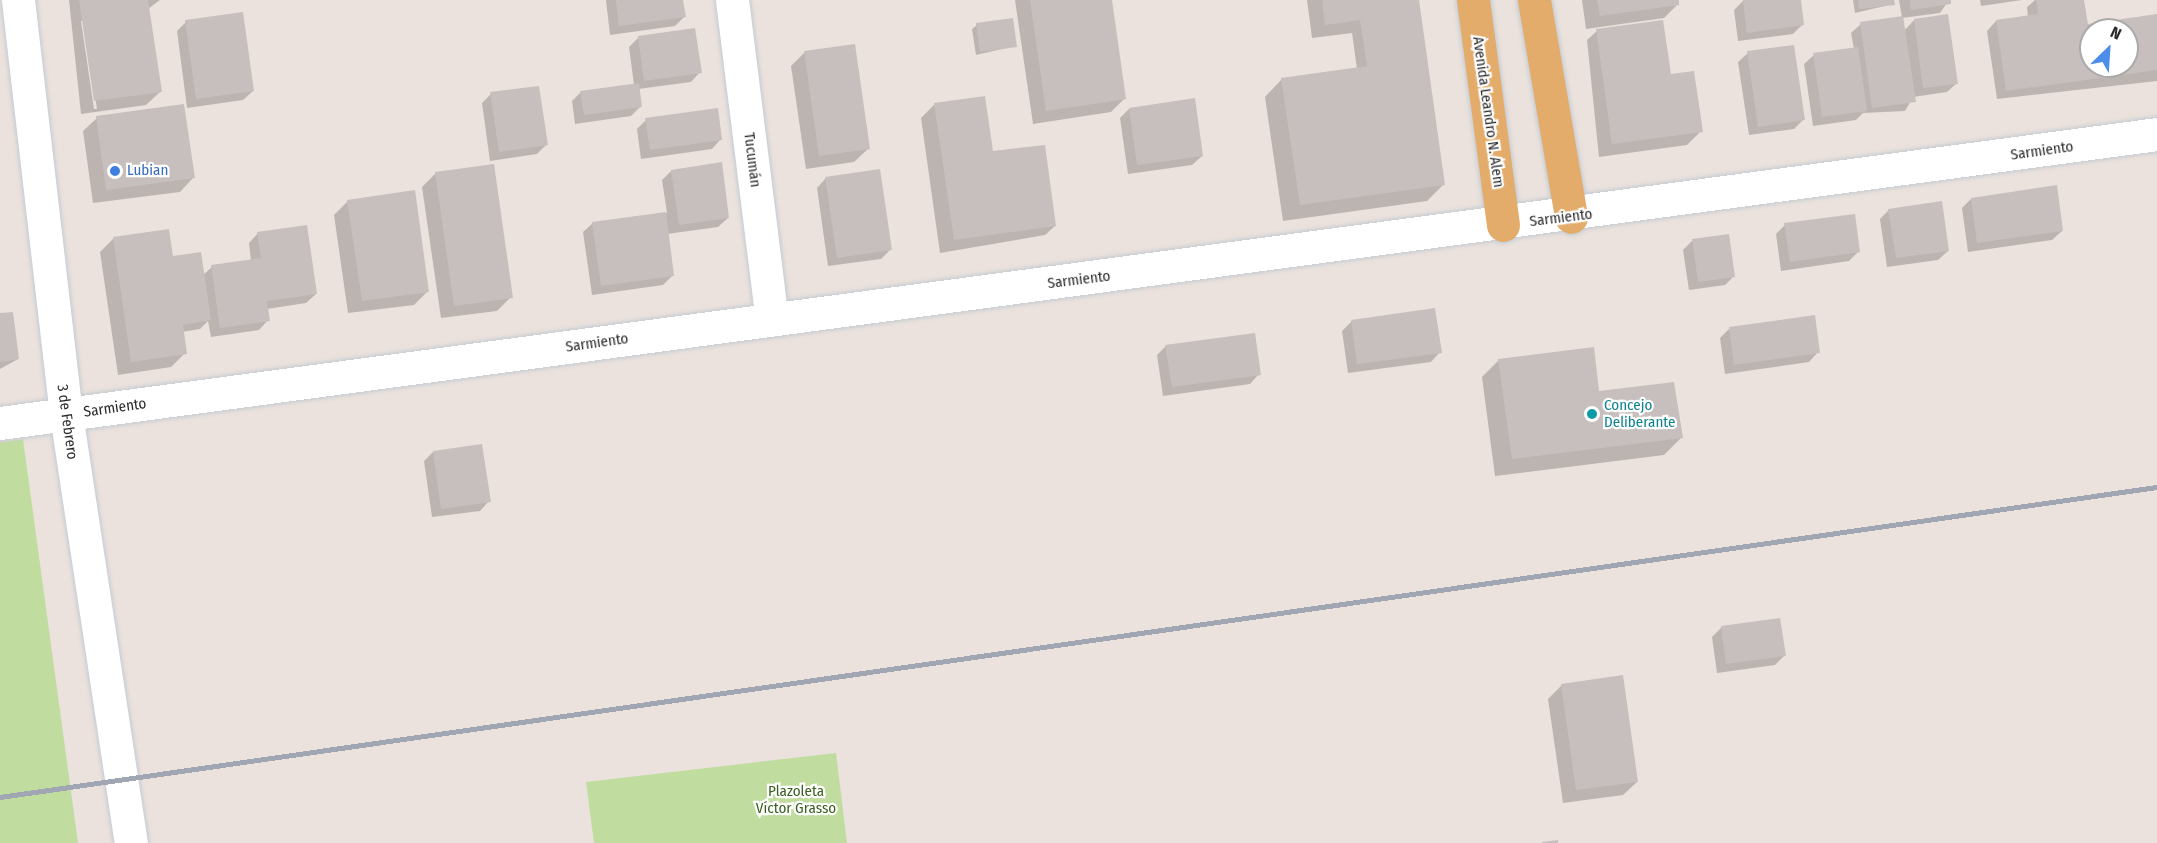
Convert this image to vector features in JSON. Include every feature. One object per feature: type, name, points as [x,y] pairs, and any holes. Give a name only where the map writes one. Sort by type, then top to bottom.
[{"type":"main road","name":"Avenida Leandro N. Alem","points":[[1473,0],[1503,225]]},
{"type":"main road","points":[[1534,0],[1571,217]]},
{"type":"street","name":"3 de Febrero","points":[[18,0],[66,414],[131,843]]},
{"type":"street","name":"Tucumán","points":[[732,0],[772,320]]},
{"type":"street","name":"Sarmiento","points":[[0,423],[1571,217],[2157,134]]},
{"type":"green space","points":[[23,439],[78,843],[0,843],[0,442]]},
{"type":"green space","name":"Plazoleta Víctor Grasso","points":[[836,753],[847,843],[594,843],[586,782]]},
{"type":"building","points":[[79,0],[148,0],[162,92],[94,101]]},
{"type":"building","points":[[616,0],[683,0],[686,17],[619,26]]},
{"type":"building","points":[[1030,0],[1112,0],[1126,99],[1046,111]]},
{"type":"building","points":[[1322,0],[1419,0],[1445,185],[1300,205],[1281,78],[1367,66],[1360,20],[1325,25]]},
{"type":"building","points":[[1597,0],[1679,0],[1679,5],[1600,16]]},
{"type":"building","points":[[1743,0],[1801,0],[1804,25],[1747,33]]},
{"type":"building","points":[[1858,0],[1894,0],[1895,5],[1859,9]]},
{"type":"building","points":[[1910,0],[1951,0],[1951,4],[1911,10]]},
{"type":"building","points":[[2036,0],[2084,0],[2087,18],[2079,18],[2079,78],[2099,78],[2006,91],[1996,20],[2038,14]]},
{"type":"building","points":[[243,12],[254,91],[196,99],[185,20]]},
{"type":"building","points":[[1948,14],[1958,84],[1923,88],[1914,19]]},
{"type":"building","points":[[2157,14],[2157,70],[2139,73],[2139,18],[2129,18]]},
{"type":"building","points":[[1903,16],[1916,102],[1872,108],[1860,22]]},
{"type":"building","points":[[1013,18],[1017,47],[980,52],[976,23]]},
{"type":"building","points":[[1663,20],[1671,74],[1694,71],[1703,132],[1612,144],[1596,29]]},
{"type":"building","points":[[695,28],[702,73],[644,81],[638,36]]},
{"type":"building","points":[[855,44],[870,149],[819,156],[804,51]]},
{"type":"building","points":[[1794,45],[1805,120],[1758,127],[1747,51]]},
{"type":"building","points":[[1858,47],[1867,111],[1822,117],[1813,53]]},
{"type":"building","points":[[639,83],[642,107],[584,115],[580,91]]},
{"type":"building","points":[[539,86],[548,145],[499,152],[490,92]]},
{"type":"building","points":[[985,96],[993,151],[1045,145],[1056,226],[954,240],[934,103]]},
{"type":"building","points":[[1195,98],[1203,156],[1137,165],[1129,108]]},
{"type":"building","points":[[184,104],[195,178],[106,190],[96,116]]},
{"type":"building","points":[[718,108],[722,140],[650,150],[645,118]]},
{"type":"building","points":[[722,162],[729,218],[679,225],[671,170]]},
{"type":"building","points":[[494,164],[513,298],[454,306],[435,172]]},
{"type":"building","points":[[880,169],[892,250],[837,258],[825,177]]},
{"type":"building","points":[[2057,185],[2063,231],[1977,243],[1971,198]]},
{"type":"building","points":[[415,190],[429,292],[362,301],[347,200]]},
{"type":"building","points":[[1942,201],[1949,251],[1896,258],[1888,209]]},
{"type":"building","points":[[666,212],[674,276],[601,286],[592,222]]},
{"type":"building","points":[[1855,214],[1860,252],[1790,262],[1784,223]]},
{"type":"building","points":[[307,225],[317,294],[267,301],[270,321],[220,328],[211,265],[261,258],[257,232]]},
{"type":"building","points":[[169,229],[173,256],[201,252],[211,320],[183,325],[187,354],[131,362],[113,237]]},
{"type":"building","points":[[1729,234],[1735,277],[1698,282],[1692,239]]},
{"type":"building","points":[[1435,308],[1442,353],[1357,364],[1351,320]]},
{"type":"building","points":[[13,312],[19,359],[0,362],[0,313]]},
{"type":"building","points":[[1815,315],[1820,353],[1734,365],[1729,327]]},
{"type":"building","points":[[1255,333],[1261,375],[1172,387],[1165,345]]},
{"type":"building","name":"Concejo Deliberante","points":[[1594,347],[1599,391],[1674,382],[1683,438],[1512,459],[1498,359]]},
{"type":"building","points":[[482,444],[491,502],[441,509],[433,451]]},
{"type":"building","points":[[1780,618],[1786,656],[1726,664],[1721,626]]},
{"type":"building","points":[[1623,675],[1638,782],[1576,790],[1561,684]]},
{"type":"building","points":[[1558,840],[1558,843],[1542,843],[1542,842]]},
{"type":"railway","points":[[0,797],[2157,487]]},
{"type":"place","name":"Lubian","points":[[115,171]]},
{"type":"place","name":"Concejo Deliberante","points":[[1592,414]]}]
